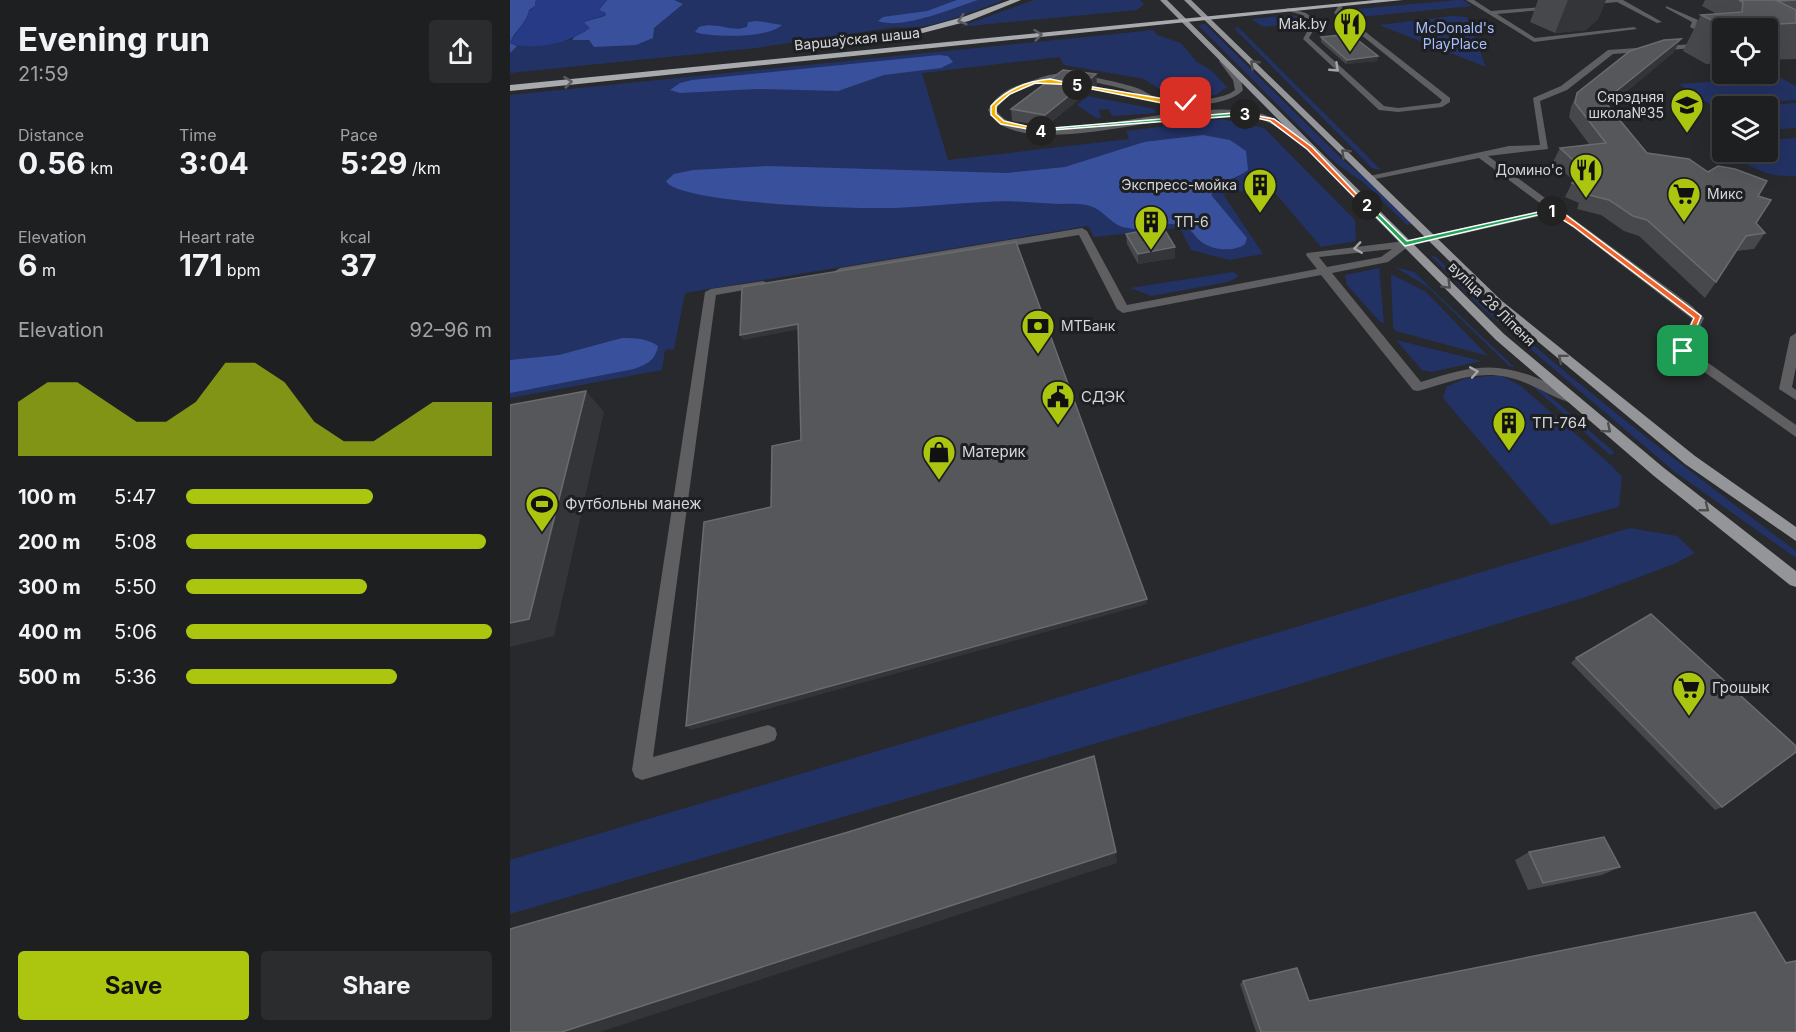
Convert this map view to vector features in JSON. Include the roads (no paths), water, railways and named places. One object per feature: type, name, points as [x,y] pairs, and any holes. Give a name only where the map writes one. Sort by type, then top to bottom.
[{"type":"highway","points":[[855,45],[935,28],[1017,0]]},
{"type":"highway","points":[[1258,4],[1303,0]]},
{"type":"highway","name":"Варшаўская шаша","points":[[510,88],[1399,0]]},
{"type":"highway","name":"Варшаўская шаша","points":[[510,78],[1208,9]]},
{"type":"main road","name":"вуліца 28 Ліпеня","points":[[1163,0],[1500,337],[1569,398],[1796,580]]},
{"type":"main road","name":"вуліца 28 Ліпеня","points":[[1187,0],[1498,303],[1575,369],[1690,460],[1796,535]]},
{"type":"lane","points":[[1469,0],[1534,40],[1634,29]]},
{"type":"lane","points":[[1581,4],[1618,0],[1659,22]]},
{"type":"lane","points":[[1288,10],[1304,15],[1316,23],[1305,38],[1382,108],[1398,110],[1442,105],[1447,100],[1336,12],[1340,5]]},
{"type":"lane","points":[[1491,13],[1558,6]]},
{"type":"lane","points":[[1668,7],[1696,21],[1692,26],[1712,37]]},
{"type":"lane","points":[[1350,24],[1350,32],[1356,38],[1426,96],[1426,100],[1414,104],[1389,106],[1374,103]]},
{"type":"lane","points":[[1370,177],[1509,149],[1545,147],[1536,100],[1564,88],[1611,52],[1712,44]]},
{"type":"lane","points":[[1223,61],[1240,87],[1233,96],[1195,103],[1156,100],[1128,88],[1072,76],[1051,77],[1028,84],[997,101],[993,110],[997,119],[1021,128],[1059,131],[1147,120],[1248,114],[1272,120],[1310,148]]},
{"type":"lane","points":[[1481,155],[1698,318],[1683,351],[1796,432]]},
{"type":"lane","points":[[1556,210],[1405,244],[1311,255],[1418,387],[1476,371],[1490,370],[1530,379],[1569,398]]},
{"type":"lane","points":[[825,273],[1082,231],[1124,309],[1383,260],[1405,244]]},
{"type":"lane","points":[[768,734],[642,770],[711,292],[780,281]]},
{"type":"lane","points":[[1796,337],[1785,389],[1796,396]]},
{"type":"place","name":"Mak.by","points":[[1350,53]]},
{"type":"place","name":"Сярэдняя школа№35","points":[[1687,134]]},
{"type":"place","name":"Домино'c","points":[[1586,199]]},
{"type":"place","name":"Экспресс-мойка","points":[[1260,214]]},
{"type":"place","name":"Микс","points":[[1684,223]]},
{"type":"place","name":"ТП-6","points":[[1151,251]]},
{"type":"place","name":"МТБанк","points":[[1038,355]]},
{"type":"place","name":"СДЭК","points":[[1058,426]]},
{"type":"place","name":"ТП-764","points":[[1509,452]]},
{"type":"place","name":"Материк","points":[[939,481]]},
{"type":"place","name":"Футбольны манеж","points":[[542,533]]},
{"type":"place","name":"Грошык","points":[[1689,717]]},
{"type":"park label","name":"McDonald's PlayPlace","points":[[1455,36]]}]
